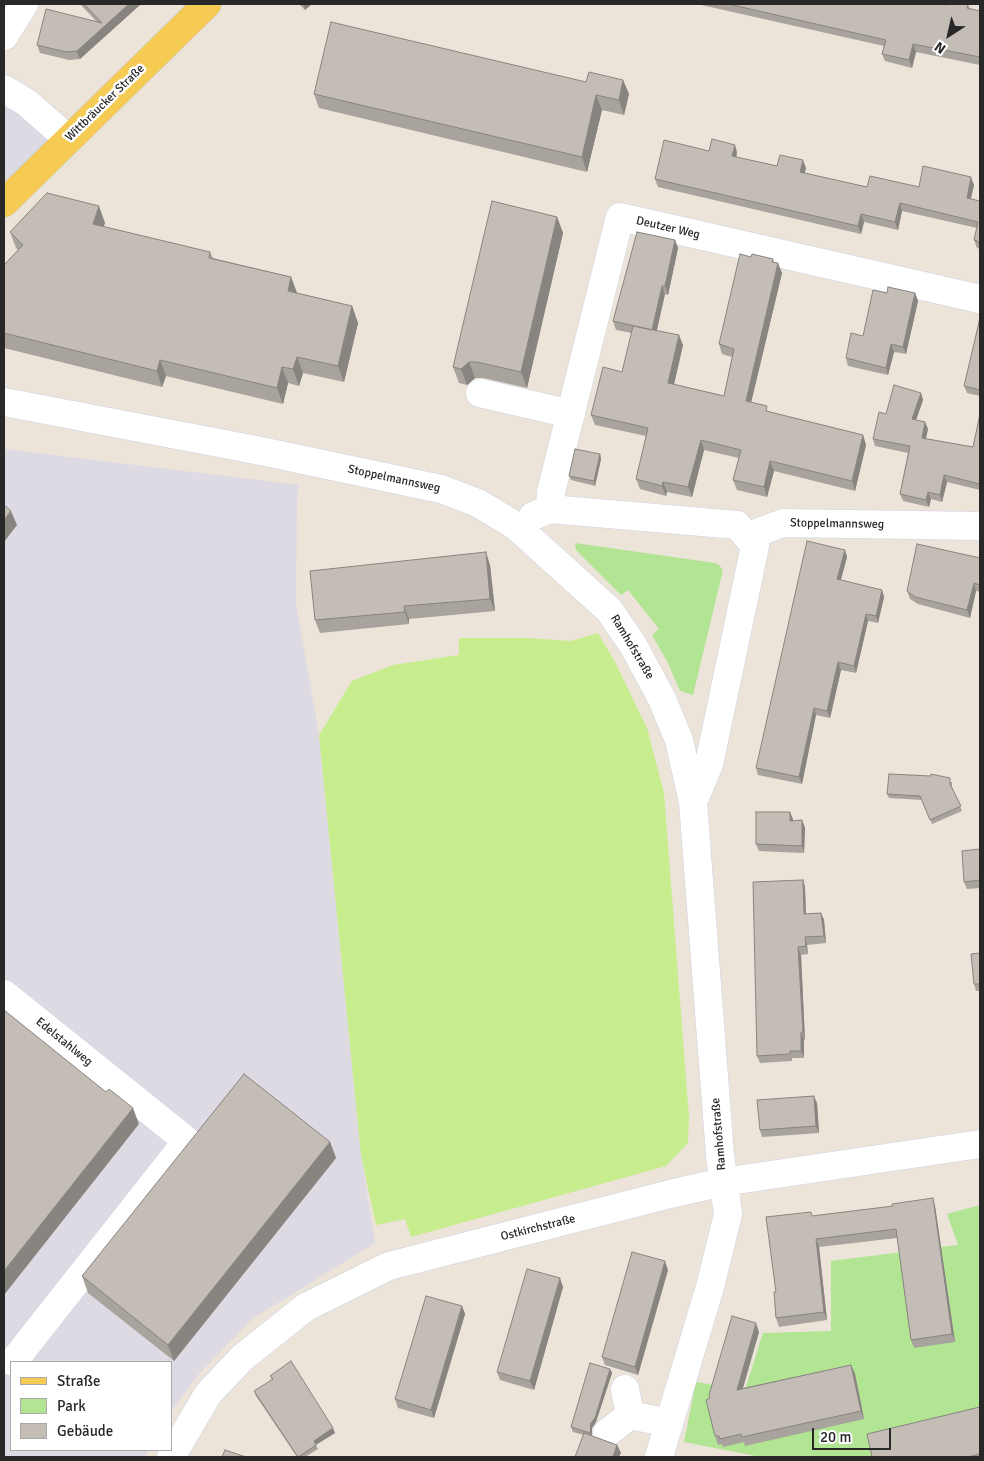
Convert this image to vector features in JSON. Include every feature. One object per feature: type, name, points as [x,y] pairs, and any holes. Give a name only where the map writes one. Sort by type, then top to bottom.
[{"type":"main road","name":"Wittbräucker Straße","points":[[4,203],[207,4]]},
{"type":"street","points":[[4,36],[24,4]]},
{"type":"street","points":[[4,89],[26,102],[68,139]]},
{"type":"street","name":"Deutzer Weg","points":[[550,508],[552,492],[620,217],[980,299]]},
{"type":"street","points":[[480,393],[571,414]]},
{"type":"street","name":"Stoppelmannsweg","points":[[4,402],[261,451],[441,488],[478,503],[516,526]]},
{"type":"street","points":[[516,526],[550,508],[737,525],[748,536]]},
{"type":"street","name":"Stoppelmannsweg","points":[[748,536],[783,523],[980,526]]},
{"type":"street","name":"Ramhofstraße","points":[[516,526],[609,610],[633,644],[662,699],[679,740],[693,802],[728,1214],[723,1241],[659,1457]]},
{"type":"street","name":"Ramhofstraße","points":[[693,802],[709,764],[755,546],[748,536]]},
{"type":"street","name":"Edelstahlweg","points":[[4,994],[188,1141],[14,1361]]},
{"type":"street","name":"Ostkirchstraße","points":[[171,1457],[208,1394],[242,1358],[306,1307],[389,1266],[724,1182],[980,1144]]},
{"type":"street","points":[[607,1433],[628,1402],[669,1423]]},
{"type":"shaded area","points":[[4,89],[68,139],[4,203]]},
{"type":"shaded area","points":[[4,449],[299,485],[297,498],[296,603],[319,735],[361,1155],[375,1243],[252,1319],[199,1374],[172,1410],[172,1361],[10,1361],[10,1451],[148,1451],[145,1457],[4,1457]]},
{"type":"green space","points":[[575,543],[715,563],[723,570],[693,695],[680,691],[667,661],[652,635],[659,629],[628,590],[621,595],[576,550]]},
{"type":"green space","points":[[598,633],[615,662],[647,728],[664,793],[689,1117],[688,1143],[666,1166],[411,1237],[405,1219],[376,1225],[361,1155],[319,735],[352,681],[393,665],[459,655],[459,638],[528,638],[571,641]]},
{"type":"green space","points":[[980,1205],[980,1457],[761,1457],[684,1442],[696,1382],[745,1390],[763,1333],[831,1331],[831,1261],[958,1245],[947,1214]]},
{"type":"building","points":[[84,4],[129,4],[77,51],[66,52],[37,45],[46,9],[102,23]]},
{"type":"building","points":[[728,4],[968,4],[967,8],[980,11],[980,57],[913,44],[909,60],[882,54],[886,40]]},
{"type":"building","points":[[331,22],[586,82],[589,72],[623,80],[619,100],[596,95],[582,157],[314,94]]},
{"type":"building","points":[[712,139],[735,145],[732,156],[777,166],[780,155],[803,160],[800,172],[867,187],[870,176],[919,187],[923,166],[971,177],[967,198],[980,201],[980,242],[974,240],[978,222],[900,203],[895,222],[861,214],[858,226],[655,179],[664,140],[709,151]]},
{"type":"building","points":[[47,193],[99,206],[93,224],[210,252],[209,258],[291,277],[288,291],[352,306],[338,366],[297,357],[293,369],[282,367],[277,388],[160,360],[157,371],[4,333],[4,265],[23,245],[10,232]]},
{"type":"building","points":[[492,201],[557,217],[521,372],[477,362],[469,362],[461,369],[453,367]]},
{"type":"building","points":[[637,232],[675,240],[665,286],[662,286],[652,330],[613,321]]},
{"type":"building","points":[[740,254],[751,257],[752,254],[773,259],[772,262],[778,263],[746,401],[767,406],[766,411],[863,435],[852,481],[770,461],[764,487],[733,480],[741,450],[701,440],[688,487],[663,482],[662,486],[636,479],[648,428],[591,415],[603,367],[622,372],[633,326],[679,335],[668,383],[724,396],[734,349],[719,344]]},
{"type":"building","points":[[888,287],[915,293],[903,347],[891,344],[886,368],[846,358],[851,333],[863,336],[873,290],[887,293]]},
{"type":"building","points":[[980,318],[980,390],[964,386]]},
{"type":"building","points":[[894,385],[921,393],[912,419],[925,422],[922,438],[973,447],[980,414],[980,484],[944,475],[940,495],[928,492],[926,500],[900,494],[910,446],[873,439],[879,412],[886,414]]},
{"type":"building","points":[[575,449],[600,454],[594,481],[569,476]]},
{"type":"building","points":[[4,505],[11,511],[4,520]]},
{"type":"building","points":[[807,541],[845,550],[837,579],[882,590],[876,616],[866,614],[854,666],[838,662],[827,711],[814,708],[799,777],[756,768]]},
{"type":"building","points":[[917,544],[980,558],[980,585],[974,583],[967,610],[915,597],[907,591]]},
{"type":"building","points":[[486,552],[490,599],[404,606],[405,612],[315,620],[310,571]]},
{"type":"building","points":[[889,774],[931,776],[931,774],[950,778],[950,784],[961,806],[930,820],[920,796],[887,794]]},
{"type":"building","points":[[756,812],[790,812],[790,821],[802,820],[802,846],[756,844]]},
{"type":"building","points":[[980,849],[980,880],[964,882],[962,851]]},
{"type":"building","points":[[803,880],[804,914],[821,913],[824,936],[805,937],[806,946],[798,947],[803,1032],[801,1032],[801,1051],[790,1051],[790,1054],[757,1056],[753,882]]},
{"type":"building","points":[[980,953],[980,984],[974,984],[971,954]]},
{"type":"building","points":[[4,1010],[106,1092],[109,1089],[133,1108],[4,1271]]},
{"type":"building","points":[[244,1074],[330,1142],[168,1345],[82,1276]]},
{"type":"building","points":[[814,1096],[816,1126],[760,1130],[757,1100]]},
{"type":"building","points":[[933,1198],[952,1334],[911,1340],[896,1229],[816,1239],[824,1312],[776,1318],[774,1292],[776,1292],[766,1217],[811,1212],[812,1216],[893,1206],[892,1204]]},
{"type":"building","points":[[632,1252],[665,1261],[635,1367],[602,1357]]},
{"type":"building","points":[[527,1269],[560,1278],[530,1381],[497,1372]]},
{"type":"building","points":[[426,1296],[462,1306],[431,1410],[395,1399]]},
{"type":"building","points":[[732,1316],[756,1323],[737,1390],[851,1365],[861,1411],[742,1437],[741,1434],[720,1439],[719,1436],[715,1436],[706,1400],[710,1398],[709,1395]]},
{"type":"building","points":[[291,1361],[333,1428],[314,1441],[316,1445],[298,1457],[254,1391],[273,1379],[270,1376]]},
{"type":"building","points":[[590,1363],[610,1369],[595,1418],[591,1423],[590,1433],[571,1427]]},
{"type":"building","points":[[980,1407],[980,1454],[967,1457],[872,1457],[867,1434]]},
{"type":"building","points":[[584,1433],[617,1445],[613,1457],[575,1457]]},
{"type":"building","points":[[225,1450],[246,1457],[222,1457]]}]
